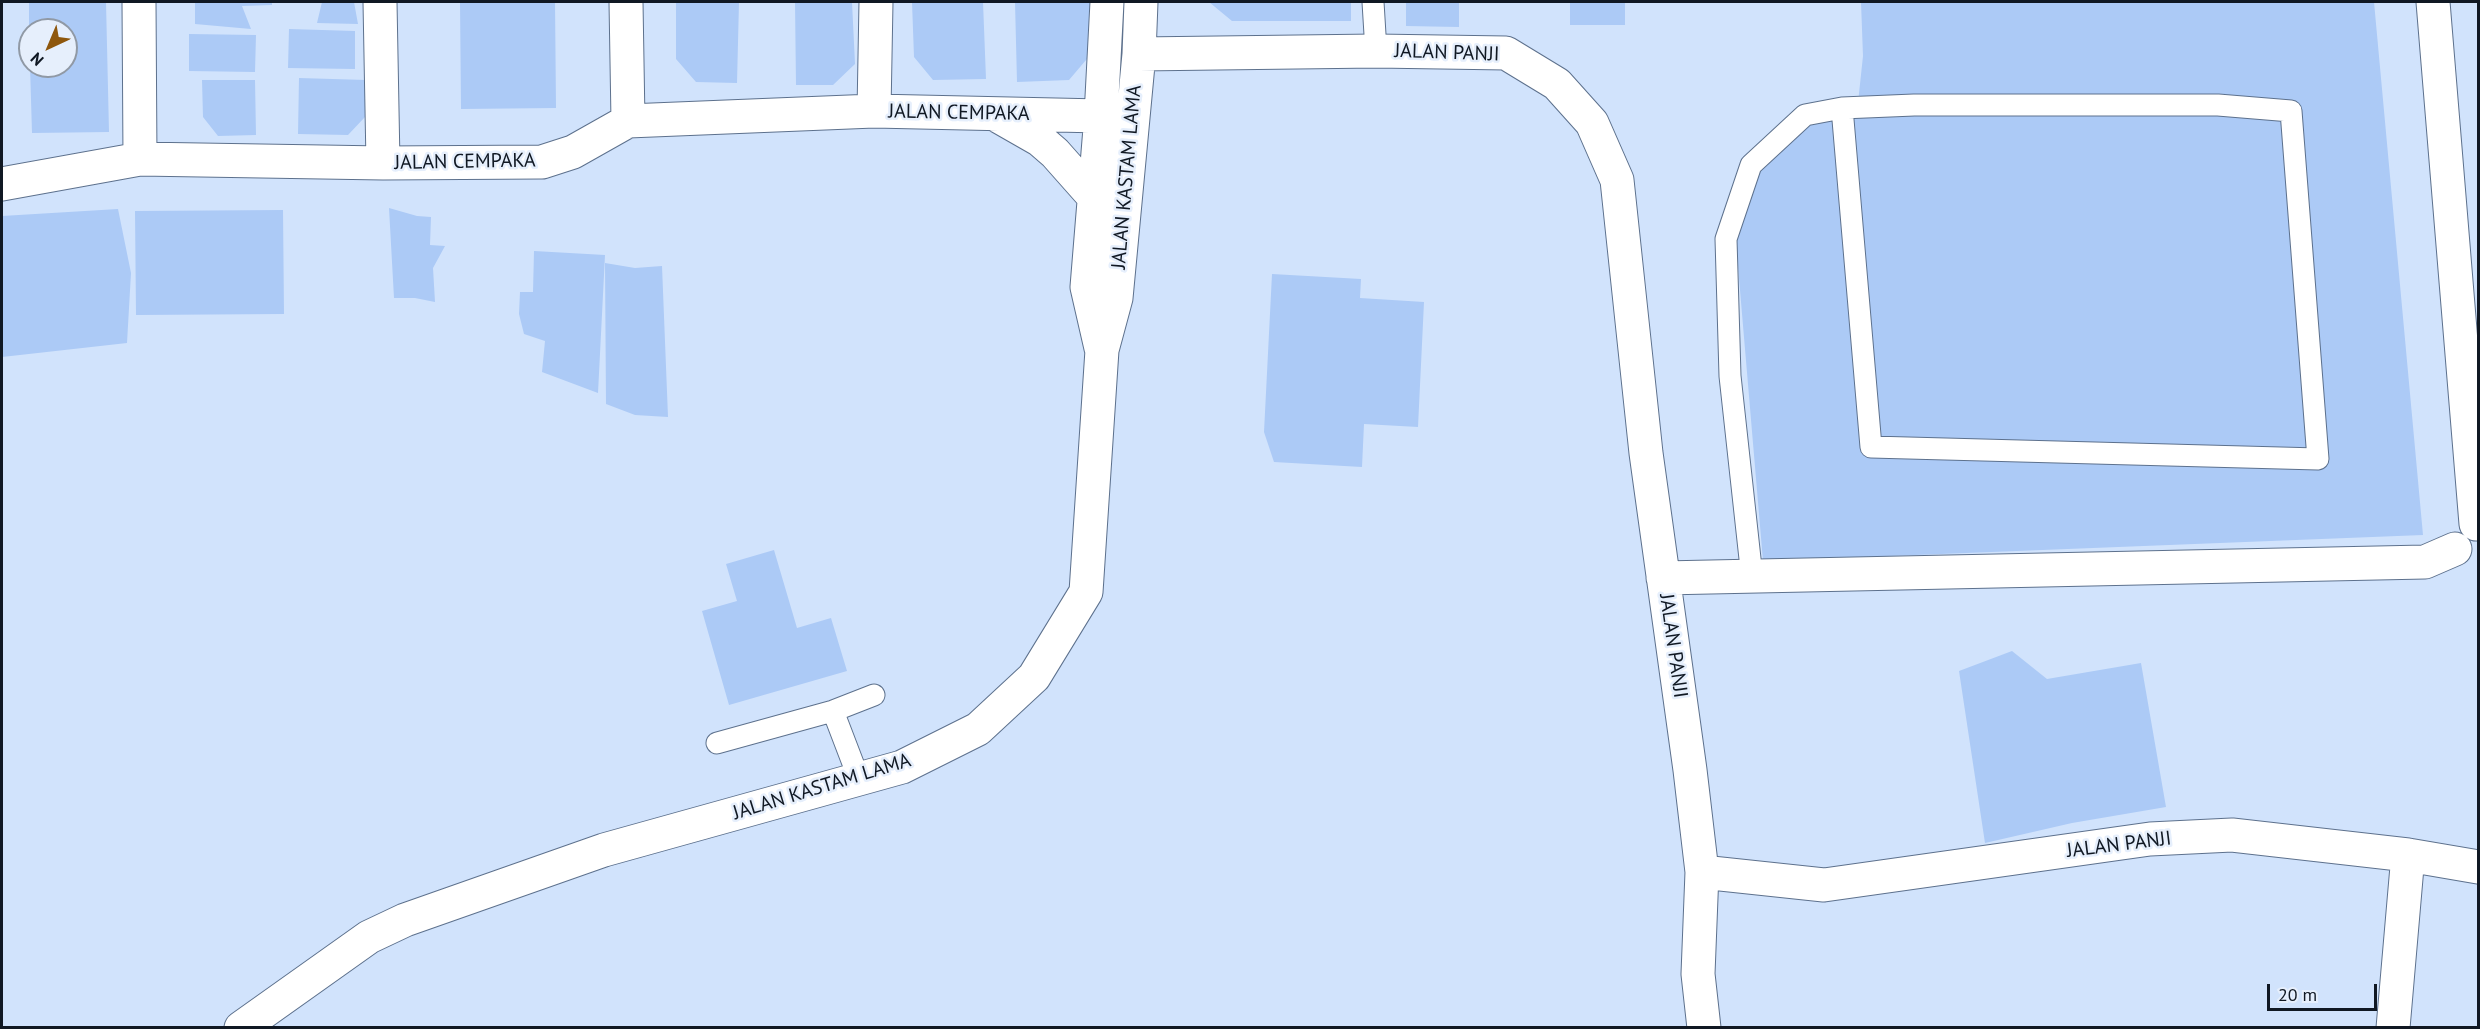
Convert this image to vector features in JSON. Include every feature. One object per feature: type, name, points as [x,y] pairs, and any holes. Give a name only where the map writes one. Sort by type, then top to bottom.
[{"type":"street","points":[[139,2],[140,159]]},
{"type":"street","points":[[380,2],[383,163]]},
{"type":"street","points":[[626,2],[628,121]]},
{"type":"street","points":[[874,111],[876,2]]},
{"type":"street","name":"JALAN KASTAM LAMA","points":[[1102,350],[1086,287],[1101,116],[1107,2]]},
{"type":"street","name":"JALAN KASTAM LAMA","points":[[242,1028],[274,1014],[369,937],[405,920],[604,850],[902,767],[978,729],[1034,677],[1086,592],[1102,350],[1116,298],[1139,54],[1141,2]]},
{"type":"street","points":[[2433,2],[2477,525],[2466,525],[2458,531],[2454,540],[2467,555]]},
{"type":"street","name":"JALAN PANJI","points":[[1139,54],[1376,51],[1506,53],[1557,84],[1592,123],[1617,180],[1646,453],[1702,872],[1824,885],[2150,839],[2232,835],[2408,855],[2478,867]]},
{"type":"street","name":"JALAN CEMPAKA","points":[[2,184],[140,159],[383,163],[542,162],[573,152],[628,121],[874,111],[1101,116]]},
{"type":"street","points":[[995,114],[1040,140],[1055,153],[1094,198]]},
{"type":"street","points":[[1663,578],[2425,562],[2467,555]]},
{"type":"street","points":[[2393,1028],[2408,855]]},
{"type":"street","points":[[1702,872],[1698,974],[1704,1028]]},
{"type":"lane","points":[[1373,2],[1376,51]]},
{"type":"lane","points":[[1752,577],[1730,376],[1726,239],[1751,165],[1805,115],[1842,108],[1925,105],[2218,105],[2291,111],[2318,459],[1870,447],[1842,108]]},
{"type":"lane","points":[[717,742],[833,711],[874,695]]},
{"type":"lane","points":[[833,711],[859,779]]},
{"type":"building","points":[[29,2],[106,2],[109,132],[32,133],[30,78],[78,78],[78,18],[29,18]]},
{"type":"building","points":[[195,2],[272,2],[272,5],[242,6],[251,29],[195,24]]},
{"type":"building","points":[[322,2],[354,2],[358,24],[317,23]]},
{"type":"building","points":[[460,2],[555,2],[556,108],[461,109]]},
{"type":"building","points":[[676,2],[739,2],[737,83],[696,82],[676,59]]},
{"type":"building","points":[[795,2],[852,2],[855,64],[833,85],[796,85]]},
{"type":"building","points":[[912,2],[983,2],[986,79],[933,80],[914,57]]},
{"type":"building","points":[[1015,2],[1091,2],[1092,53],[1069,80],[1017,82]]},
{"type":"building","points":[[1209,2],[1351,2],[1351,21],[1232,21]]},
{"type":"building","points":[[1406,2],[1459,2],[1459,27],[1406,26]]},
{"type":"building","points":[[1570,2],[1625,2],[1625,25],[1570,25]]},
{"type":"building","points":[[1861,2],[2374,2],[2423,535],[1763,561],[1736,243],[1757,172],[1813,113],[1857,112],[1863,56]]},
{"type":"building","points":[[289,29],[355,31],[355,69],[288,68]]},
{"type":"building","points":[[189,34],[256,35],[255,72],[189,71]]},
{"type":"building","points":[[299,78],[366,80],[365,117],[348,135],[298,134]]},
{"type":"building","points":[[202,80],[255,80],[256,135],[218,136],[203,117]]},
{"type":"building","points":[[389,208],[417,216],[431,217],[430,245],[445,246],[433,268],[435,302],[415,298],[394,298]]},
{"type":"building","points":[[118,209],[131,273],[127,343],[2,357],[2,216]]},
{"type":"building","points":[[283,210],[284,314],[136,315],[135,211]]},
{"type":"building","points":[[534,251],[605,255],[598,393],[542,372],[545,341],[524,334],[519,314],[520,292],[533,292]]},
{"type":"building","points":[[605,263],[635,268],[662,266],[668,417],[635,415],[606,404]]},
{"type":"building","points":[[1272,274],[1361,279],[1360,298],[1424,302],[1418,427],[1364,424],[1362,467],[1274,462],[1264,432]]},
{"type":"building","points":[[774,550],[797,628],[831,618],[847,671],[729,705],[702,611],[737,601],[726,564]]},
{"type":"building","points":[[2012,651],[2047,679],[2141,663],[2166,807],[2072,823],[1985,843],[1959,671]]}]
